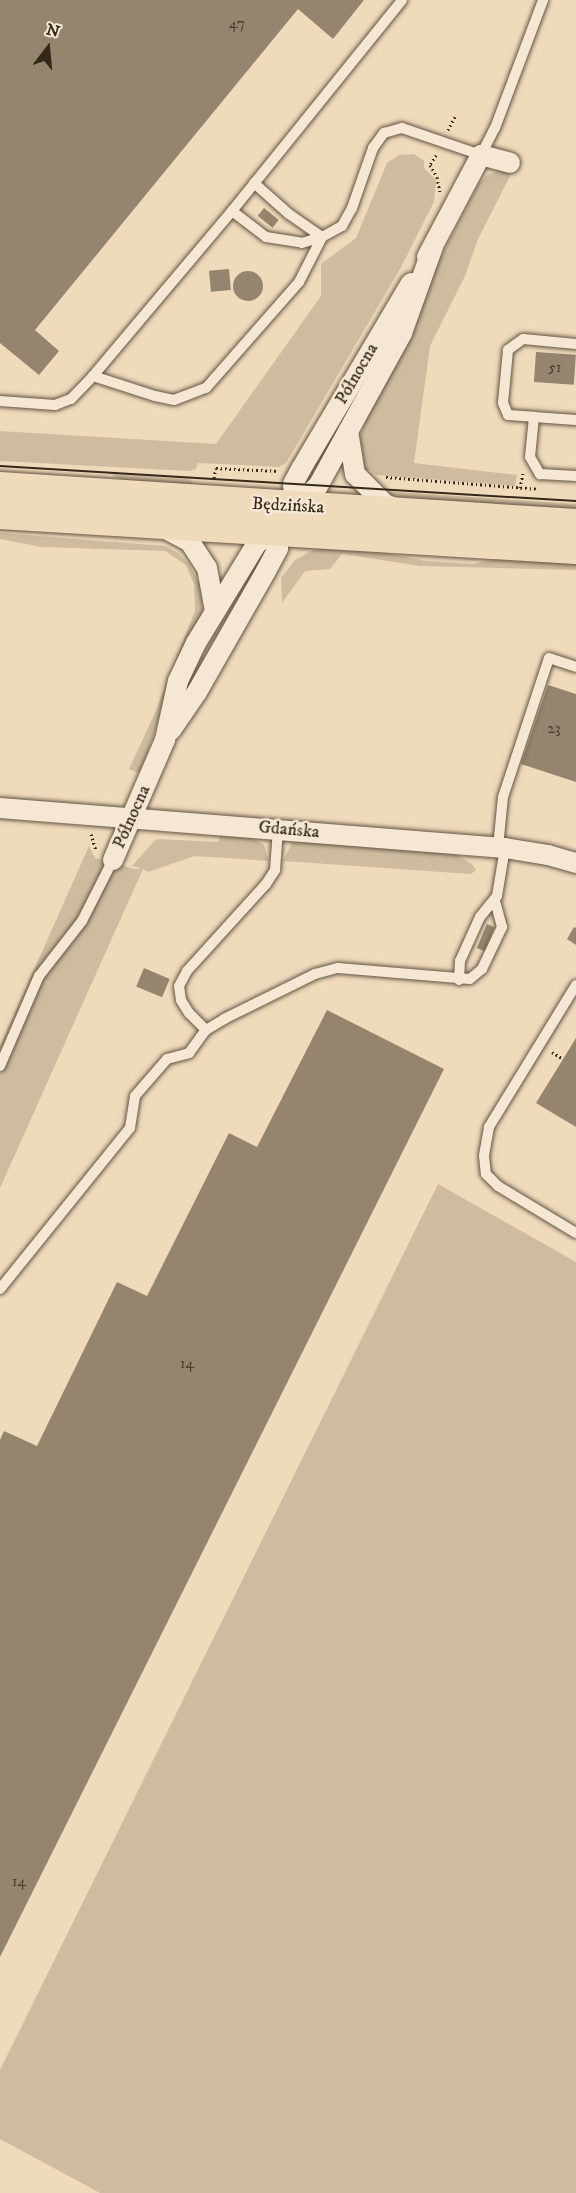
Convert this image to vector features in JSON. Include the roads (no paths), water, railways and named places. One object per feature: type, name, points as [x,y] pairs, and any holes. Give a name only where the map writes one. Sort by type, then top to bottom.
[{"type":"main road","name":"Będzińska","points":[[0,488],[576,525]]},
{"type":"main road","name":"Będzińska","points":[[0,513],[576,548]]},
{"type":"street","points":[[481,155],[510,163]]},
{"type":"street","name":"Północna","points":[[295,506],[293,484],[433,247],[481,155]]},
{"type":"street","name":"Północna","points":[[165,740],[178,681],[215,611],[256,543],[276,531],[295,506],[318,486],[402,333],[433,247]]},
{"type":"street","points":[[348,431],[355,474],[385,504],[406,513]]},
{"type":"street","points":[[154,524],[190,542],[207,568],[215,611]]},
{"type":"street","name":"Północna","points":[[108,856],[132,817],[165,740],[197,692],[278,548],[276,531]]},
{"type":"street","name":"Gdańska","points":[[0,808],[501,848],[548,855],[576,863]]},
{"type":"lane","points":[[0,401],[55,405],[71,399],[232,211],[402,0]]},
{"type":"lane","points":[[232,211],[266,237],[302,243],[322,237],[342,226],[352,208],[373,148],[384,133],[402,128],[481,155],[501,113],[543,0]]},
{"type":"lane","points":[[254,183],[289,214],[322,237]]},
{"type":"lane","points":[[93,376],[154,396],[174,400],[206,388],[299,282],[322,237]]},
{"type":"lane","points":[[576,344],[523,339],[508,350],[503,403],[508,415],[576,420]]},
{"type":"lane","points":[[534,417],[530,457],[540,474],[576,476]]},
{"type":"lane","points":[[0,1289],[130,1128],[135,1096],[167,1059],[189,1053],[206,1030],[315,974],[338,968],[459,980],[470,979],[482,969],[502,927],[495,901],[501,848],[503,797],[549,658],[576,667]]},
{"type":"lane","points":[[206,1030],[180,1000],[179,986],[187,971],[266,884],[274,870],[278,829]]},
{"type":"lane","points":[[0,1066],[39,976],[81,921],[108,856]]},
{"type":"lane","points":[[459,980],[460,961],[480,917],[495,901]]},
{"type":"lane","points":[[576,985],[489,1127],[484,1156],[486,1174],[498,1186],[576,1233]]},
{"type":"tram line","points":[[0,466],[576,501]]}]
